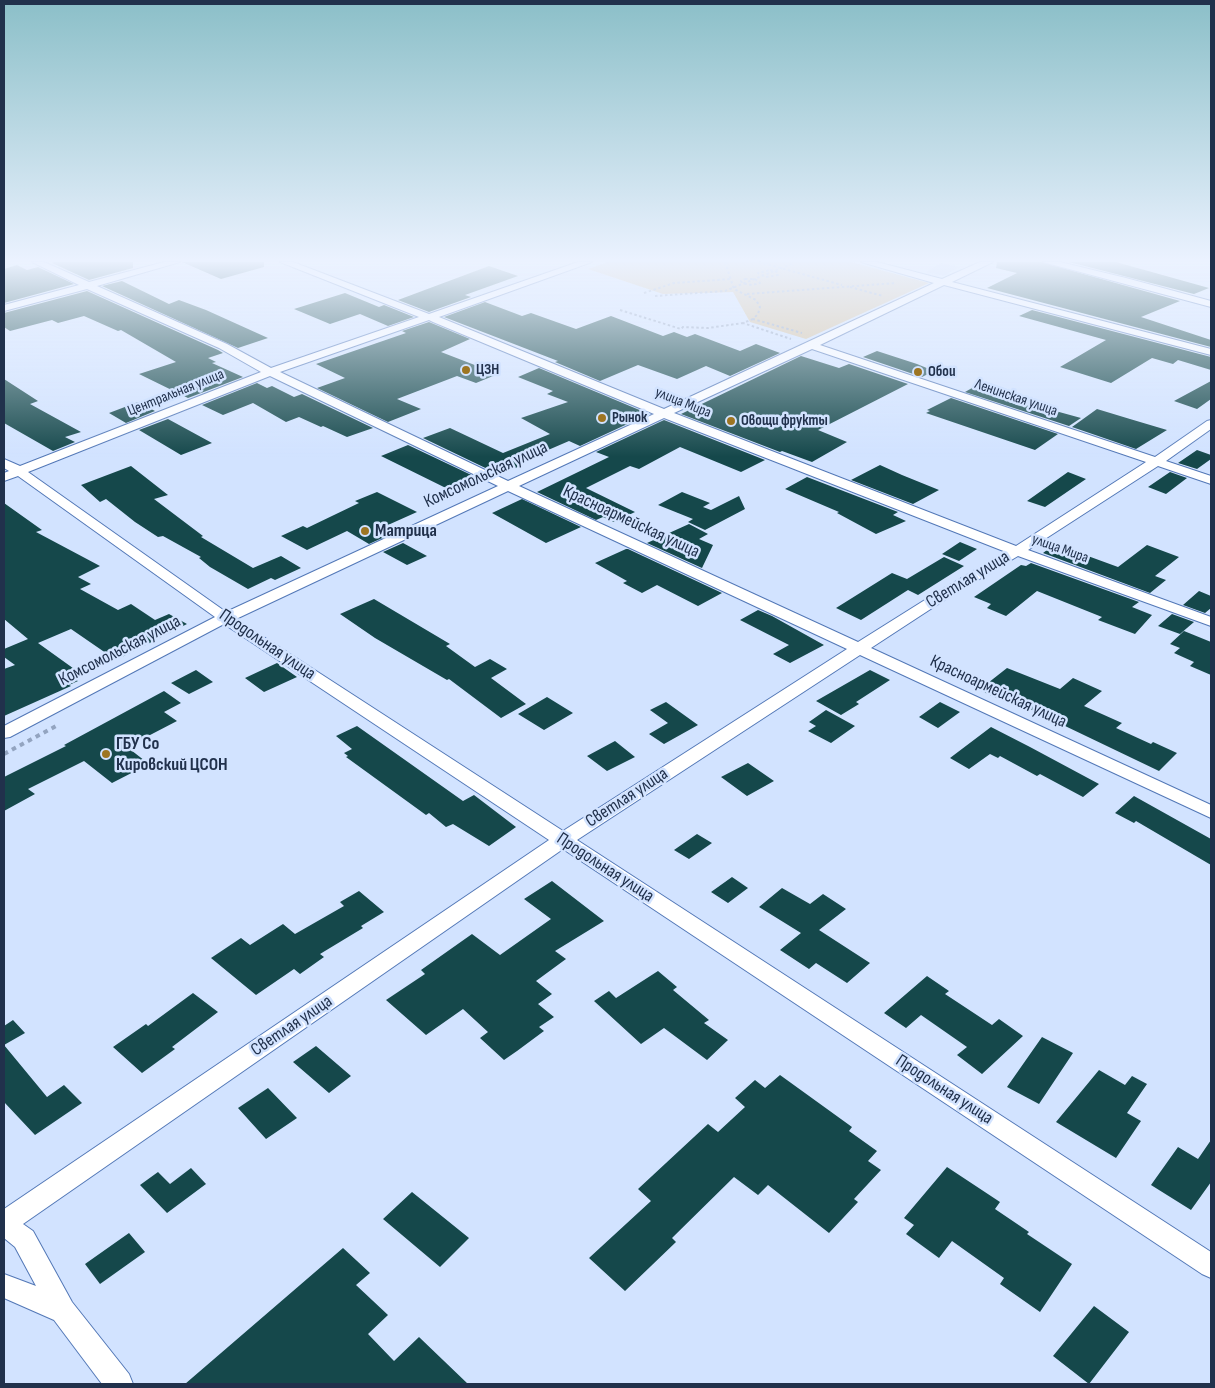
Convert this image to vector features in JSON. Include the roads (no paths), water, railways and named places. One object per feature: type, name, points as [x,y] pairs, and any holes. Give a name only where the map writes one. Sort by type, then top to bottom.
[{"type":"street","name":"Красноармейская улица","points":[[180,327],[223,346],[270,372],[508,486],[1211,812]]},
{"type":"street","name":"Центральная улица","points":[[9,470],[270,372],[401,327]]},
{"type":"street","name":"улица Мира","points":[[453,327],[663,413],[1017,551],[1211,622]]},
{"type":"street","name":"Комсомольская улица","points":[[4,733],[225,618],[849,327]]},
{"type":"street","points":[[1114,327],[1211,352]]},
{"type":"street","name":"Ленинская улица","points":[[817,342],[1211,480]]},
{"type":"street","name":"Светлая улица","points":[[4,1224],[563,840],[858,648],[1017,551],[1157,462],[1211,424]]},
{"type":"street","name":"Продольная улица","points":[[9,470],[225,618],[1211,1266]]},
{"type":"street","points":[[4,1224],[24,1239],[63,1311],[119,1384]]},
{"type":"street","points":[[4,1286],[37,1298],[63,1311]]},
{"type":"place","name":"ЦЗН","points":[[466,370]]},
{"type":"place","name":"Обои","points":[[918,372]]},
{"type":"place","name":"Рынок","points":[[602,418]]},
{"type":"place","name":"Овощи фрукты","points":[[731,421]]},
{"type":"place","name":"Матрица","points":[[365,531]]},
{"type":"place","name":"ГБУ Со Кировский ЦСОН","points":[[106,754]]}]
